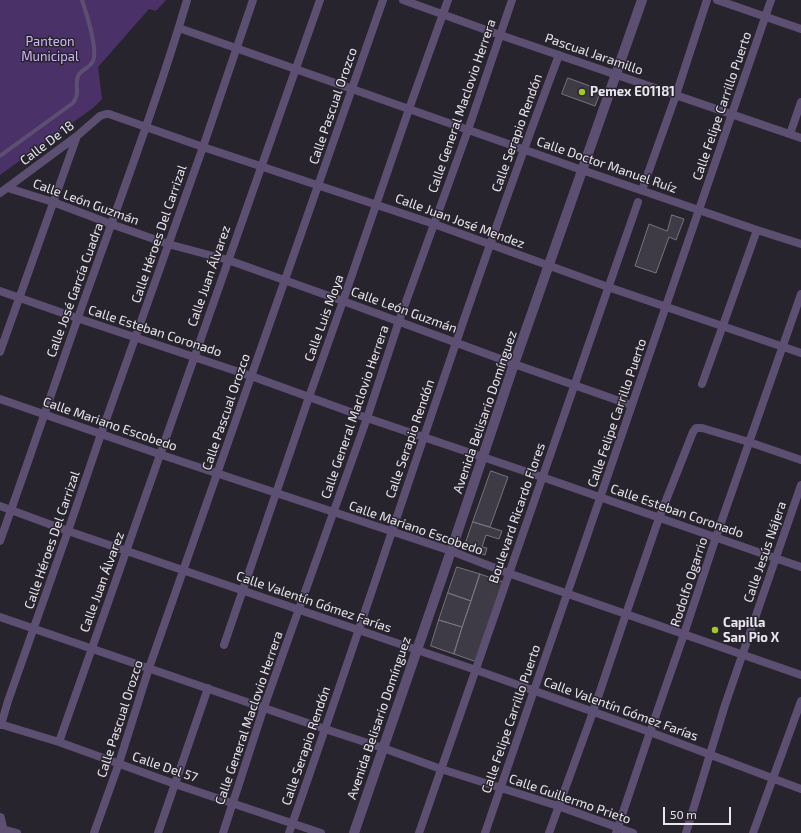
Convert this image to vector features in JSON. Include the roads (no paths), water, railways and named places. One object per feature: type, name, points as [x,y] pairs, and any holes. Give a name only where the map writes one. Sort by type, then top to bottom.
[{"type":"street","name":"Calle José García Cuadra","points":[[0,541],[77,318],[146,127],[187,0]]},
{"type":"street","name":"Calle Héroes Del Carrizal","points":[[0,725],[203,147],[253,0]]},
{"type":"street","name":"Calle Juan Álvarez","points":[[59,742],[127,550],[159,454],[320,0]]},
{"type":"street","name":"Calle Pascual Orozco","points":[[94,833],[119,763],[149,668],[383,0]]},
{"type":"street","name":"Pascual Jaramillo","points":[[403,0],[500,35],[801,138]]},
{"type":"street","name":"Calle Luis Moya","points":[[224,645],[448,0]]},
{"type":"street","name":"Calle General Maclovio Herrera","points":[[223,833],[264,707],[334,513],[399,322],[468,130],[512,0]]},
{"type":"street","name":"Avenida Belisario Domínguez","points":[[354,833],[514,364],[642,0]]},
{"type":"street","points":[[642,190],[676,95],[707,0]]},
{"type":"street","points":[[716,0],[801,29]]},
{"type":"street","name":"Calle Felipe Carrillo Puerto","points":[[485,833],[771,0]]},
{"type":"street","name":"Calle Doctor Manuel Ruíz","points":[[179,28],[582,170],[801,244]]},
{"type":"street","name":"Calle Serapio Rendón","points":[[289,833],[423,437],[523,149],[559,55]]},
{"type":"street","points":[[790,134],[801,102]]},
{"type":"street","name":"Calle De 18","points":[[0,193],[77,136],[102,114],[110,114]]},
{"type":"street","name":"Calle Juan José Mendez","points":[[110,114],[261,167],[377,204],[608,287],[801,353]]},
{"type":"street","points":[[0,352],[77,136]]},
{"type":"street","name":"Calle León Guzmán","points":[[8,188],[53,202],[168,244],[228,260],[286,280],[456,343],[631,405]]},
{"type":"street","name":"Boulevard Ricardo Flores","points":[[419,833],[638,202]]},
{"type":"street","points":[[702,384],[757,230]]},
{"type":"street","name":"Calle Esteban Coronado","points":[[0,291],[251,376],[367,418],[801,567]]},
{"type":"street","name":"Rodolfo Ogarrio","points":[[617,830],[716,537],[801,294]]},
{"type":"street","name":"Calle Mariano Escobedo","points":[[0,399],[334,513],[451,551],[508,573],[801,675]]},
{"type":"street","points":[[549,833],[593,712],[659,518],[693,432],[696,428],[702,428],[801,460]]},
{"type":"street","name":"Calle Jesús Nájera","points":[[686,833],[725,705],[801,485]]},
{"type":"street","name":"Calle Valentín Gómez Farías","points":[[0,506],[68,531],[533,690],[801,789]]},
{"type":"street","name":"Calle Guillermo Prieto","points":[[0,617],[441,769],[558,806],[617,830],[633,833]]},
{"type":"street","points":[[158,833],[208,688]]},
{"type":"street","points":[[753,833],[801,701]]},
{"type":"street","name":"Calle Del 57","points":[[0,725],[59,742],[175,784],[321,833]]},
{"type":"street","points":[[0,818],[2,831],[17,833]]},
{"type":"lane","points":[[0,156],[76,100],[78,92],[78,76],[91,64],[94,56],[91,30],[82,0]]},
{"type":"place","name":"Pemex E01181","points":[[582,92]]},
{"type":"place","name":"Capilla San Pio X","points":[[715,630]]},
{"type":"park label","name":"Panteon Municipal","points":[[50,50]]}]
